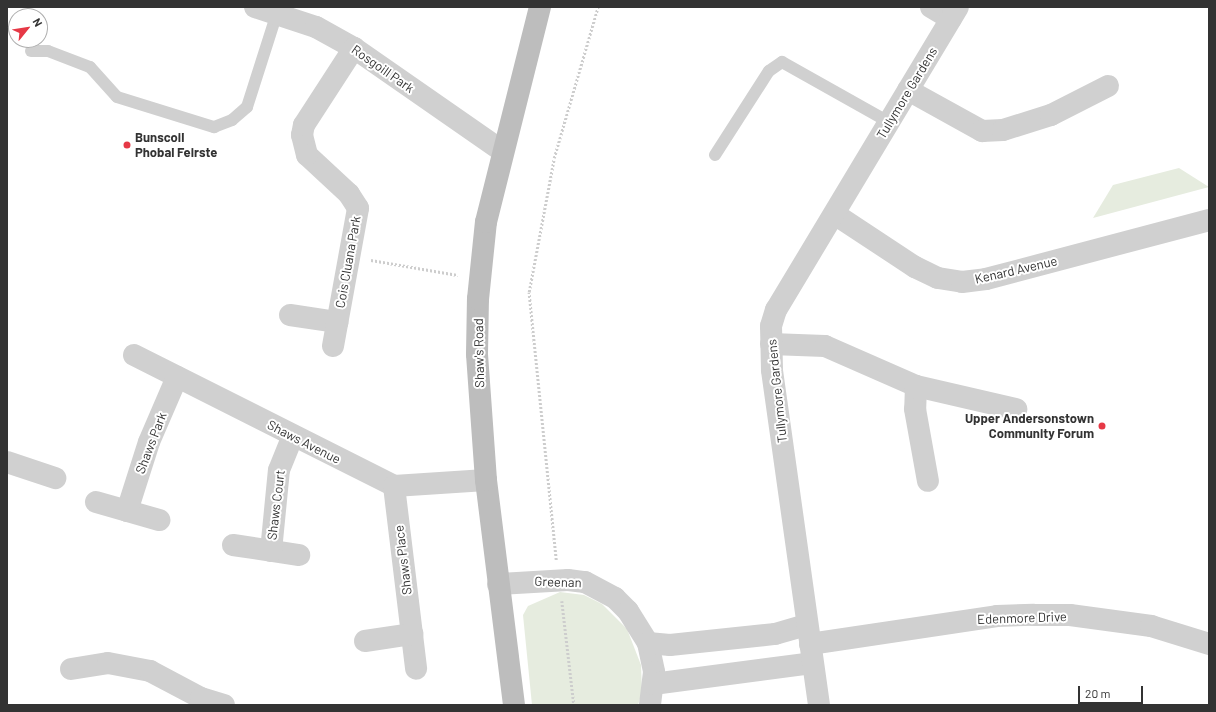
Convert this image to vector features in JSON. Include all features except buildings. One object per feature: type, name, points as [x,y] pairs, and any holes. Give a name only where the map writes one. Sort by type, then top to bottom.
[{"type":"street","name":"Rosgoill Park","points":[[255,7],[316,27],[354,48],[502,151]]},
{"type":"street","name":"Shaw's Road","points":[[514,705],[486,480],[477,354],[480,279],[486,222],[502,151],[540,7]]},
{"type":"street","points":[[932,7],[955,13]]},
{"type":"street","name":"Tullymore Gardens","points":[[819,705],[809,644],[771,344],[776,310],[836,215],[889,122],[955,13]]},
{"type":"street","name":"Cois Cluana Park","points":[[333,346],[351,255],[358,208],[349,194],[306,155],[302,135],[304,125],[354,48]]},
{"type":"street","points":[[908,90],[982,131],[1003,130],[1051,115],[1108,86]]},
{"type":"street","name":"Kenard Avenue","points":[[836,215],[915,267],[938,278],[962,282],[986,280],[1209,220]]},
{"type":"street","points":[[290,315],[337,322]]},
{"type":"street","points":[[771,344],[825,346],[916,386],[1016,409]]},
{"type":"street","name":"Shaws Avenue","points":[[134,355],[292,437],[394,486],[486,480]]},
{"type":"street","name":"Shaws Park","points":[[127,511],[149,442],[178,377]]},
{"type":"street","points":[[916,386],[915,409],[928,481]]},
{"type":"street","name":"Shaws Court","points":[[271,550],[279,470],[292,437]]},
{"type":"street","points":[[7,462],[55,478]]},
{"type":"street","name":"Shaws Place","points":[[394,486],[416,669]]},
{"type":"street","points":[[96,502],[159,520]]},
{"type":"street","name":"Shaws Court","points":[[233,545],[299,555]]},
{"type":"street","name":"Greenan","points":[[498,584],[542,580],[585,582],[615,598],[628,611],[648,643],[652,695]]},
{"type":"street","name":"Edenmore Drive","points":[[809,644],[982,618],[1034,615],[1151,626],[1209,644]]},
{"type":"street","points":[[365,641],[412,634]]},
{"type":"street","points":[[648,643],[670,645],[760,636],[809,644]]},
{"type":"street","points":[[652,695],[809,644]]},
{"type":"street","points":[[71,669],[108,662],[150,671],[202,698],[224,705]]},
{"type":"lane","points":[[31,51],[48,51],[90,67],[117,97],[214,127],[232,120],[247,108],[277,13]]},
{"type":"lane","points":[[715,155],[772,67],[782,62],[889,122]]},
{"type":"path","points":[[557,566],[529,292],[554,158],[598,7]]},
{"type":"path","points":[[351,255],[480,279]]},
{"type":"path","points":[[561,598],[574,705]]},
{"type":"shaded area","points":[[1179,168],[1209,187],[1093,218],[1113,185]]},
{"type":"shaded area","points":[[560,592],[584,595],[602,604],[627,629],[641,665],[642,692],[638,705],[532,705],[523,615],[528,606]]},
{"type":"place","name":"Bunscoil Phobal Feirste","points":[[127,145]]},
{"type":"place","name":"Upper Andersonstown Community Forum","points":[[1102,426]]}]
